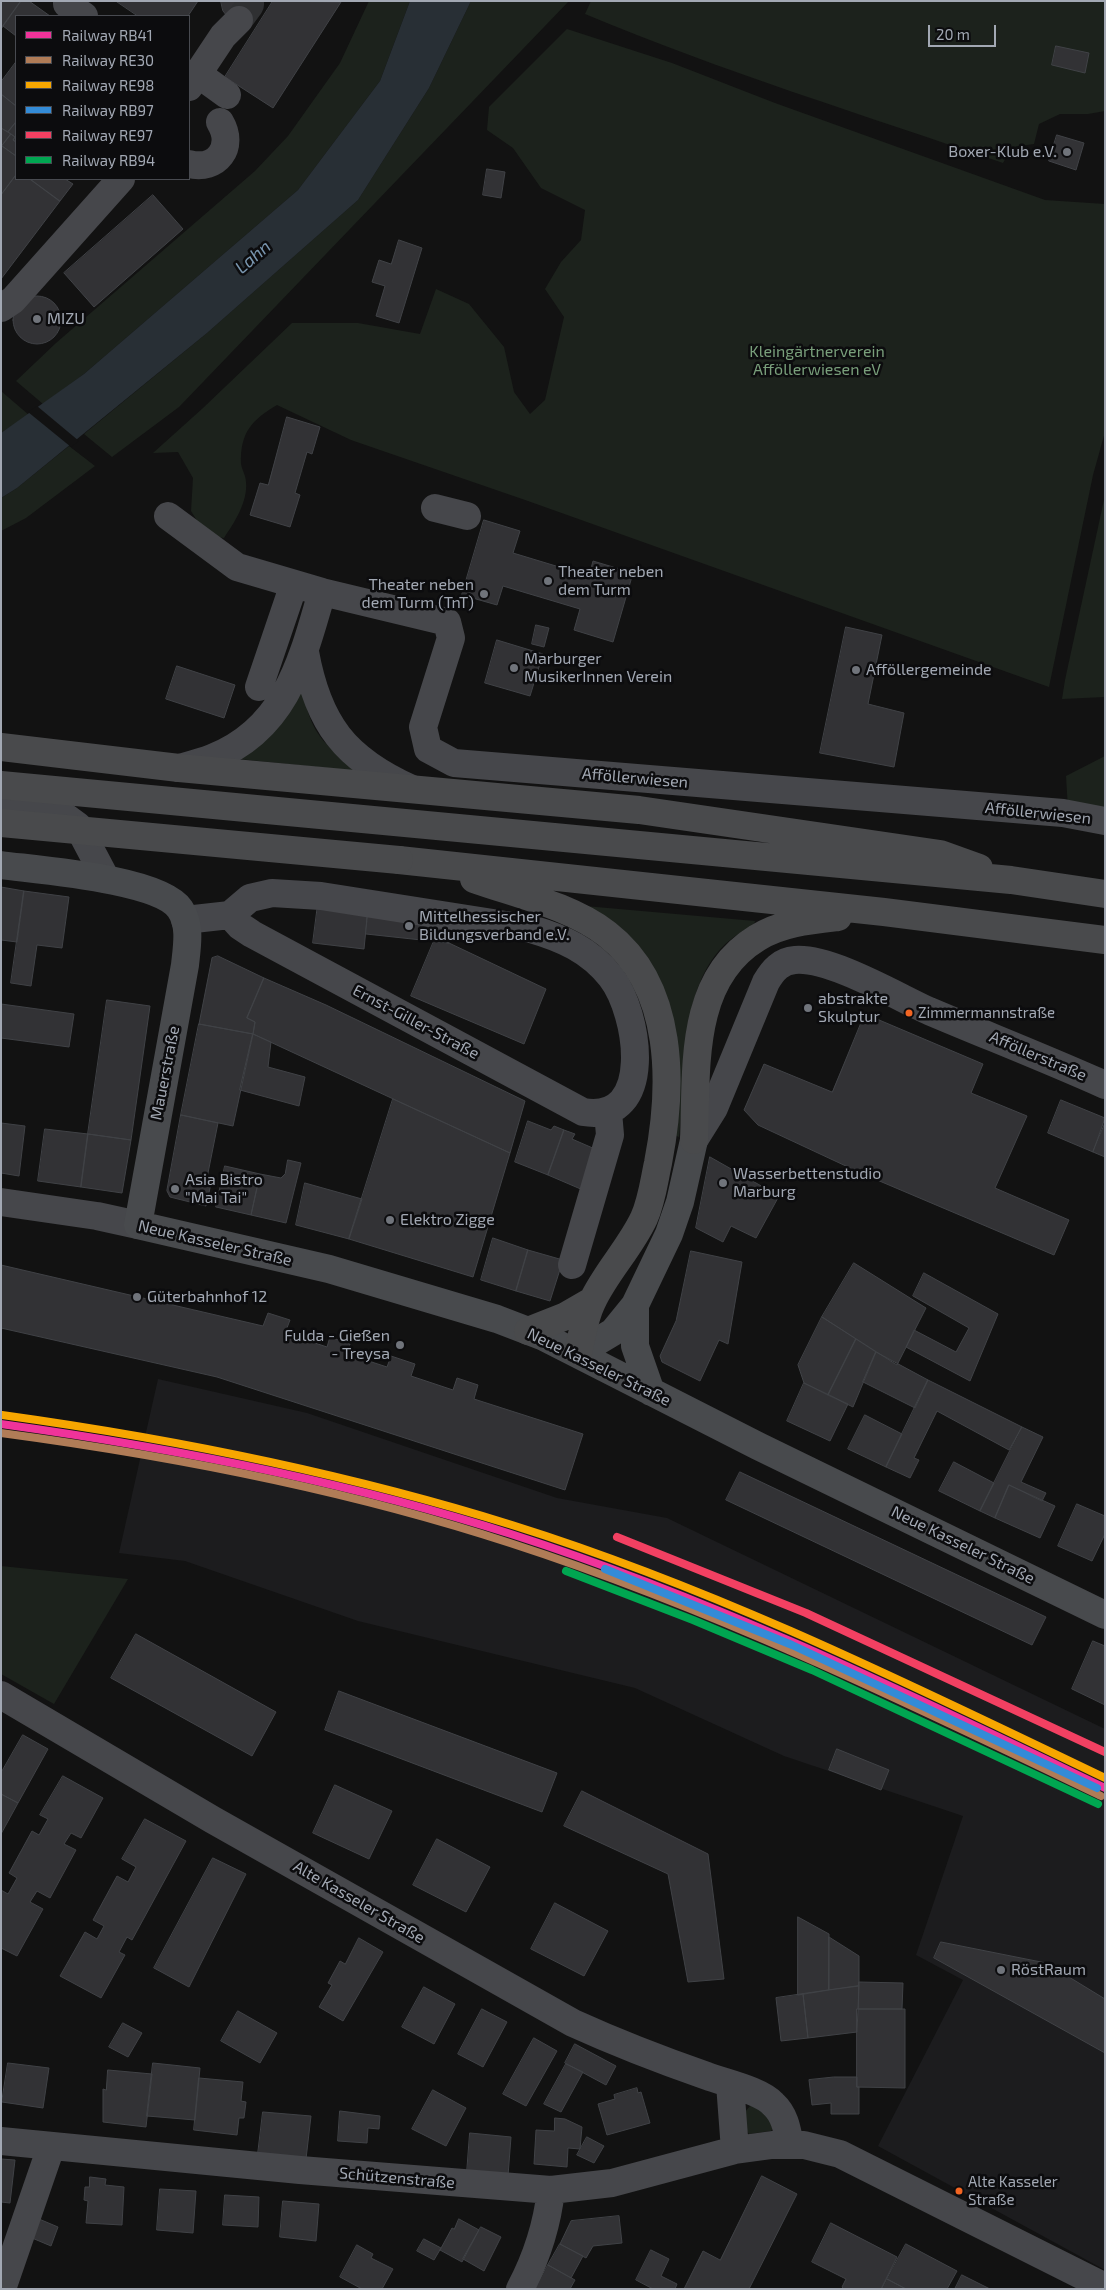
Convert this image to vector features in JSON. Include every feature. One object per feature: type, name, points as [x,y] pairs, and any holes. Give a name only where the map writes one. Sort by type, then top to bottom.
[{"type":"highway","points":[[1,747],[179,768],[639,810],[930,852],[1011,880]]},
{"type":"highway","points":[[1,785],[1011,880],[1105,894]]},
{"type":"highway","points":[[1,823],[412,862],[884,912],[1105,940]]},
{"type":"highway","points":[[412,862],[579,917],[607,934],[623,950],[640,972],[652,994],[662,1030],[666,1056],[666,1113],[652,1195],[644,1218],[592,1301],[578,1353]]},
{"type":"highway","points":[[694,1140],[699,1041],[704,1012],[716,980],[727,962],[757,937],[797,923],[884,912]]},
{"type":"highway","points":[[528,1331],[566,1316],[592,1301]]},
{"type":"main road","points":[[1,865],[106,879],[167,896],[175,903],[186,920]]},
{"type":"main road","name":"Mauerstraße","points":[[138,1225],[186,964],[188,946],[186,920]]},
{"type":"main road","points":[[578,1353],[613,1332],[635,1305],[668,1234],[680,1202],[694,1140]]},
{"type":"main road","name":"Neue Kasseler Straße","points":[[138,1225],[330,1269],[460,1307],[528,1331],[578,1353],[652,1392],[1105,1615]]},
{"type":"main road","points":[[635,1305],[635,1346],[652,1392]]},
{"type":"street","points":[[67,1],[67,4],[83,15]]},
{"type":"street","points":[[227,95],[193,81],[229,23]]},
{"type":"street","points":[[190,164],[210,165],[219,158],[224,148],[225,136],[220,122]]},
{"type":"street","points":[[1,308],[13,300],[120,180]]},
{"type":"street","points":[[435,508],[467,516]]},
{"type":"street","name":"Afföllerwiesen","points":[[168,516],[237,567],[322,592],[447,622],[451,638],[423,727],[428,749],[454,763],[1063,813],[1105,821]]},
{"type":"street","points":[[259,687],[284,582]]},
{"type":"street","points":[[179,768],[214,758],[245,740],[271,716],[292,686],[305,652],[322,592]]},
{"type":"street","points":[[305,652],[310,683],[321,711],[338,737],[365,764],[384,776],[412,789]]},
{"type":"street","points":[[1,806],[63,815],[78,826],[106,879]]},
{"type":"street","points":[[186,920],[230,915],[250,898],[272,893],[321,896],[531,929],[562,938],[588,954],[611,977],[625,1001],[637,1051],[634,1077],[626,1094],[608,1112],[610,1135],[572,1265]]},
{"type":"street","name":"Ernst-Giller-Straße","points":[[230,915],[240,926],[252,934],[583,1112],[598,1114],[608,1112]]},
{"type":"street","name":"Afföllerstraße","points":[[694,1140],[714,1108],[766,982],[780,965],[795,960],[827,965],[847,973],[930,1011],[1105,1085]]},
{"type":"street","name":"Neue Kasseler Straße","points":[[1,1202],[97,1216],[138,1225]]},
{"type":"street","name":"Alte Kasseler Straße","points":[[1,1695],[213,1820],[573,2023],[630,2048],[730,2084],[772,2102],[780,2111],[786,2125],[790,2145]]},
{"type":"street","points":[[730,2084],[735,2150]]},
{"type":"street","name":"Schützenstraße","points":[[1,2141],[51,2147],[551,2190],[612,2183],[735,2150],[772,2145],[790,2145]]},
{"type":"street","points":[[790,2145],[804,2145],[840,2154],[1105,2287]]},
{"type":"street","points":[[2,2289],[51,2147]]},
{"type":"street","points":[[520,2289],[541,2243],[548,2220],[551,2190]]},
{"type":"shaded area","points":[[158,1379],[307,1413],[557,1498],[667,1518],[1105,1729],[1105,2270],[878,2146],[963,1980],[916,1955],[963,1816],[784,1756],[635,1688],[358,1621],[185,1561],[119,1553]]},
{"type":"green space","points":[[369,1],[410,1],[380,81],[298,190],[84,374],[43,404],[16,381],[56,343],[255,171],[288,136],[340,63]]},
{"type":"green space","points":[[471,1],[569,1],[179,407],[112,457],[84,434],[207,333],[358,200],[429,88]]},
{"type":"green space","points":[[591,1],[1105,1],[1105,111],[1088,114],[1060,114],[1039,124],[1034,144],[1012,147],[1003,163],[740,74],[636,35],[585,14]]},
{"type":"green space","name":"Kleingärtnerverein Afföllerwiesen eV","points":[[567,29],[672,63],[775,103],[1045,200],[1105,204],[1105,432],[1093,475],[1049,687],[528,501],[351,440],[277,405],[254,422],[245,435],[241,453],[241,464],[246,480],[246,490],[243,505],[236,519],[224,538],[206,535],[191,511],[193,478],[178,452],[153,453],[292,323],[358,323],[420,334],[436,289],[469,304],[504,347],[514,392],[530,414],[545,400],[564,317],[545,289],[561,262],[581,240],[585,210],[541,188],[513,148],[487,130],[489,107]]},
{"type":"green space","points":[[1,391],[29,415],[1,433]]},
{"type":"green space","points":[[69,446],[95,466],[26,518],[1,531],[1,498],[17,488]]},
{"type":"green space","points":[[1105,495],[1105,697],[1062,699],[1065,680]]},
{"type":"green space","points":[[297,694],[304,694],[311,720],[321,738],[356,771],[239,759],[266,739],[280,723]]},
{"type":"green space","points":[[1105,756],[1105,816],[1068,809],[1066,776]]},
{"type":"green space","points":[[585,906],[755,921],[754,925],[730,940],[712,960],[705,971],[695,997],[691,1011],[679,1137],[674,1135],[674,1037]]},
{"type":"green space","points":[[1,1566],[128,1579],[54,1704],[1,1674]]},
{"type":"green space","points":[[757,2104],[774,2126],[771,2131],[749,2134],[746,2130],[743,2114],[751,2105]]},
{"type":"water","name":"Lahn","points":[[410,1],[471,1],[429,88],[358,200],[207,333],[17,488],[1,498],[1,433],[84,374],[298,190],[380,81]]},
{"type":"pier","points":[[37,406],[79,441],[71,447],[28,412]]},
{"type":"building","points":[[1,1],[21,1],[1,29]]},
{"type":"building","points":[[21,1],[29,1],[49,15],[15,15],[15,35],[3,26]]},
{"type":"building","points":[[116,1],[198,1],[189,15],[137,15]]},
{"type":"building","points":[[221,1],[256,1],[253,13],[246,18],[227,16],[223,11]]},
{"type":"building","points":[[273,1],[341,2],[273,108],[225,77]]},
{"type":"building","points":[[1056,46],[1089,53],[1085,73],[1052,65]]},
{"type":"building","points":[[15,63],[15,105],[1,94],[1,82]]},
{"type":"building","points":[[1,94],[15,105],[15,123],[8,132],[1,128]]},
{"type":"building","points":[[15,123],[15,137],[8,132]]},
{"type":"building","points":[[1,128],[11,134],[1,147]]},
{"type":"building","points":[[11,134],[15,137],[13,140],[15,141],[15,155],[2,146]]},
{"type":"building","name":"Boxer-Klub e.V.","points":[[1057,135],[1084,143],[1076,170],[1049,161]]},
{"type":"building","points":[[2,146],[15,155],[15,176],[1,195]]},
{"type":"building","points":[[487,169],[505,172],[501,198],[483,195]]},
{"type":"building","points":[[15,176],[15,180],[31,180],[60,201],[1,279],[1,195]]},
{"type":"building","points":[[31,180],[67,180],[73,184],[60,201]]},
{"type":"building","points":[[153,195],[183,229],[94,307],[64,273]]},
{"type":"building","points":[[399,240],[422,248],[399,323],[376,316],[385,286],[372,282],[379,260],[391,264]]},
{"type":"building","name":"MIZU","points":[[37,296],[46,298],[54,303],[59,311],[61,320],[59,329],[54,337],[46,342],[37,344],[28,342],[20,337],[15,329],[13,320],[15,311],[20,303],[28,298]]},
{"type":"building","points":[[287,417],[320,427],[312,454],[307,452],[295,493],[300,495],[290,527],[250,515],[260,483],[268,485]]},
{"type":"building","name":"Theater neben dem Turm","points":[[484,520],[520,531],[513,553],[589,576],[593,561],[633,573],[613,642],[574,630],[580,609],[503,586],[497,605],[462,595]]},
{"type":"building","points":[[536,625],[549,628],[544,647],[532,644]]},
{"type":"building","name":"Afföllergemeinde","points":[[846,627],[882,635],[868,704],[904,713],[894,767],[820,753]]},
{"type":"building","name":"Marburger MusikerInnen Verein","points":[[497,640],[543,654],[530,696],[485,683]]},
{"type":"building","points":[[177,666],[235,685],[224,718],[166,699]]},
{"type":"building","points":[[1,887],[24,891],[17,942],[1,940]]},
{"type":"building","points":[[24,891],[69,897],[62,948],[37,945],[31,986],[11,983]]},
{"type":"building","points":[[318,904],[368,909],[364,949],[313,943]]},
{"type":"building","points":[[368,909],[451,918],[449,943],[366,934]]},
{"type":"building","points":[[434,941],[449,943],[546,989],[524,1044],[411,996]]},
{"type":"building","points":[[218,956],[264,978],[247,1018],[255,1022],[253,1034],[199,1024],[212,958]]},
{"type":"building","points":[[264,978],[326,1005],[525,1101],[510,1153],[253,1034],[255,1022],[247,1018]]},
{"type":"building","points":[[107,1000],[150,1006],[131,1140],[88,1134]]},
{"type":"building","points":[[1,1004],[74,1014],[69,1047],[1,1038]]},
{"type":"building","points":[[865,1014],[983,1064],[971,1093],[1027,1116],[995,1188],[1069,1220],[1054,1255],[863,1174],[758,1125],[744,1110],[764,1064],[832,1092]]},
{"type":"building","points":[[199,1024],[253,1034],[233,1126],[181,1115]]},
{"type":"building","points":[[253,1034],[271,1042],[268,1067],[305,1077],[299,1106],[240,1090]]},
{"type":"building","points":[[393,1099],[510,1153],[473,1277],[349,1239]]},
{"type":"building","points":[[1061,1100],[1105,1118],[1093,1152],[1048,1133]]},
{"type":"building","points":[[181,1115],[218,1123],[207,1178],[212,1179],[206,1206],[170,1197],[167,1191]]},
{"type":"building","points":[[528,1121],[551,1130],[554,1126],[564,1130],[548,1175],[515,1162]]},
{"type":"building","points":[[1,1123],[25,1126],[19,1176],[1,1173]]},
{"type":"building","points":[[1105,1123],[1105,1157],[1093,1152]]},
{"type":"building","points":[[45,1129],[88,1134],[81,1187],[38,1181]]},
{"type":"building","points":[[564,1130],[575,1134],[572,1139],[595,1149],[583,1190],[548,1175]]},
{"type":"building","points":[[88,1134],[131,1140],[122,1193],[81,1187]]},
{"type":"building","points":[[710,1157],[779,1196],[756,1238],[731,1226],[723,1242],[696,1228]]},
{"type":"building","points":[[288,1160],[301,1163],[286,1223],[251,1215],[260,1174],[281,1178],[285,1174]]},
{"type":"building","points":[[225,1166],[260,1174],[251,1215],[216,1207]]},
{"type":"building","points":[[305,1183],[362,1199],[349,1239],[296,1225]]},
{"type":"building","points":[[493,1238],[528,1250],[516,1291],[481,1280]]},
{"type":"building","points":[[528,1250],[563,1260],[550,1301],[516,1291]]},
{"type":"building","points":[[691,1251],[742,1262],[728,1344],[719,1340],[700,1381],[662,1362],[660,1356],[676,1321]]},
{"type":"building","points":[[854,1263],[926,1308],[897,1365],[822,1317]]},
{"type":"building","points":[[1,1265],[263,1326],[268,1313],[290,1320],[285,1333],[327,1347],[330,1337],[350,1344],[347,1354],[387,1367],[391,1356],[415,1364],[411,1376],[453,1390],[457,1378],[478,1385],[474,1399],[583,1434],[565,1490],[217,1377],[1,1328]]},
{"type":"building","points":[[924,1273],[998,1314],[970,1381],[906,1347],[914,1330],[956,1352],[969,1328],[913,1296]]},
{"type":"building","points":[[822,1317],[856,1339],[828,1395],[804,1383],[798,1365]]},
{"type":"building","points":[[856,1339],[876,1352],[853,1407],[828,1395]]},
{"type":"building","points":[[876,1352],[928,1380],[915,1408],[863,1382]]},
{"type":"building","points":[[928,1380],[1022,1427],[1009,1450],[937,1411],[914,1458],[919,1460],[910,1478],[886,1467]]},
{"type":"building","points":[[804,1383],[848,1404],[830,1441],[787,1421]]},
{"type":"building","points":[[865,1415],[902,1434],[886,1467],[848,1449]]},
{"type":"building","points":[[1022,1427],[1043,1437],[1021,1482],[1046,1493],[1042,1501],[1009,1485],[995,1518],[980,1511]]},
{"type":"building","points":[[954,1462],[994,1483],[980,1511],[939,1491]]},
{"type":"building","points":[[740,1472],[1046,1617],[1032,1645],[726,1500]]},
{"type":"building","points":[[1009,1485],[1055,1506],[1040,1538],[995,1518]]},
{"type":"building","points":[[1077,1504],[1105,1516],[1105,1534],[1092,1561],[1058,1546]]},
{"type":"building","points":[[136,1634],[276,1712],[252,1756],[111,1678]]},
{"type":"building","points":[[1093,1641],[1105,1646],[1105,1705],[1072,1689]]},
{"type":"building","points":[[339,1691],[557,1773],[542,1812],[325,1730]]},
{"type":"building","points":[[23,1735],[48,1749],[18,1803],[1,1794],[1,1773]]},
{"type":"building","points":[[837,1749],[889,1770],[881,1790],[829,1770]]},
{"type":"building","points":[[63,1776],[103,1798],[81,1838],[71,1833],[64,1844],[76,1850],[50,1898],[37,1891],[30,1902],[43,1909],[17,1956],[1,1948],[1,1890],[8,1894],[17,1878],[9,1873],[32,1831],[39,1835],[48,1819],[40,1815]]},
{"type":"building","points":[[335,1785],[392,1811],[369,1859],[313,1833]]},
{"type":"building","points":[[582,1791],[708,1854],[724,1979],[688,1982],[668,1874],[564,1826]]},
{"type":"building","points":[[1,1794],[18,1803],[1,1834]]},
{"type":"building","points":[[145,1819],[186,1841],[132,1940],[127,1937],[119,1952],[125,1955],[101,1998],[60,1976],[85,1932],[97,1939],[104,1926],[93,1920],[117,1876],[128,1882],[136,1867],[122,1859]]},
{"type":"building","points":[[437,1839],[490,1867],[466,1912],[413,1885]]},
{"type":"building","points":[[213,1858],[246,1874],[189,1987],[154,1968]]},
{"type":"building","points":[[555,1903],[608,1931],[584,1976],[531,1949]]},
{"type":"building","points":[[798,1917],[829,1934],[829,1990],[798,1995]]},
{"type":"building","points":[[829,1937],[859,1956],[859,1986],[829,1990]]},
{"type":"building","points":[[359,1938],[383,1952],[343,2021],[319,2007],[332,1985],[328,1983],[340,1961],[345,1964]]},
{"type":"building","points":[[941,1942],[1046,1963],[1105,1999],[1105,2053],[934,1958]]},
{"type":"building","points":[[859,1982],[903,1983],[902,2009],[859,2009]]},
{"type":"building","points":[[859,1986],[857,2032],[808,2038],[803,1994]]},
{"type":"building","points":[[424,1987],[455,2004],[434,2044],[402,2027]]},
{"type":"building","points":[[803,1994],[808,2038],[781,2041],[776,1998]]},
{"type":"building","points":[[482,2009],[507,2022],[483,2067],[458,2054]]},
{"type":"building","points":[[857,2009],[905,2009],[905,2088],[857,2087]]},
{"type":"building","points":[[238,2011],[277,2033],[260,2063],[221,2041]]},
{"type":"building","points":[[123,2023],[142,2033],[128,2057],[109,2047]]},
{"type":"building","points":[[534,2038],[557,2051],[526,2106],[503,2094]]},
{"type":"building","points":[[575,2044],[616,2066],[606,2085],[565,2063]]},
{"type":"building","points":[[8,2063],[49,2068],[43,2108],[2,2102]]},
{"type":"building","points":[[153,2063],[200,2068],[195,2120],[147,2116]]},
{"type":"building","points":[[566,2064],[583,2072],[561,2112],[544,2104]]},
{"type":"building","points":[[108,2070],[152,2074],[146,2127],[103,2122],[103,2089],[106,2090]]},
{"type":"building","points":[[857,2077],[859,2114],[831,2114],[831,2103],[812,2105],[809,2080]]},
{"type":"building","points":[[199,2078],[243,2082],[241,2101],[246,2102],[244,2118],[239,2118],[237,2135],[194,2130]]},
{"type":"building","points":[[637,2088],[638,2093],[641,2092],[650,2123],[607,2135],[598,2104],[615,2099],[614,2095]]},
{"type":"building","points":[[433,2090],[466,2108],[446,2146],[412,2129]]},
{"type":"building","points":[[340,2111],[380,2116],[379,2129],[368,2128],[367,2143],[338,2141]]},
{"type":"building","points":[[263,2112],[311,2116],[306,2159],[258,2154]]},
{"type":"building","points":[[555,2118],[565,2119],[582,2127],[580,2149],[568,2148],[567,2167],[534,2164],[536,2130],[554,2131]]},
{"type":"building","points":[[470,2133],[511,2137],[508,2176],[467,2173]]},
{"type":"building","points":[[587,2137],[604,2146],[594,2163],[577,2155]]},
{"type":"building","points":[[1,2159],[15,2160],[10,2203],[1,2202]]},
{"type":"building","points":[[762,2176],[797,2194],[749,2289],[684,2289],[703,2251],[720,2260]]},
{"type":"building","points":[[90,2177],[106,2179],[105,2185],[124,2187],[122,2225],[86,2223],[88,2201],[84,2200],[85,2187],[89,2187]]},
{"type":"building","points":[[160,2189],[196,2191],[193,2233],[157,2230]]},
{"type":"building","points":[[225,2195],[259,2197],[258,2227],[223,2225]]},
{"type":"building","points":[[283,2201],[319,2204],[316,2241],[280,2237]]},
{"type":"building","points":[[619,2216],[622,2243],[593,2246],[586,2258],[560,2244],[571,2221]]},
{"type":"building","points":[[39,2219],[58,2227],[51,2246],[32,2238]]},
{"type":"building","points":[[459,2219],[479,2230],[462,2262],[440,2250]]},
{"type":"building","points":[[831,2223],[897,2257],[881,2289],[844,2289],[842,2287],[846,2279],[812,2262]]},
{"type":"building","points":[[481,2227],[501,2237],[484,2271],[463,2259]]},
{"type":"building","points":[[424,2239],[441,2248],[434,2260],[417,2251]]},
{"type":"building","points":[[560,2244],[583,2256],[571,2278],[548,2265]]},
{"type":"building","points":[[906,2244],[957,2271],[947,2289],[906,2289],[887,2279]]},
{"type":"building","points":[[357,2245],[373,2254],[371,2258],[393,2269],[382,2289],[362,2289],[340,2277]]},
{"type":"building","points":[[651,2250],[669,2259],[661,2276],[677,2284],[675,2289],[653,2289],[636,2280]]},
{"type":"building","points":[[548,2265],[575,2280],[570,2289],[535,2289]]},
{"type":"building","points":[[962,2275],[990,2289],[955,2289]]},
{"type":"building","points":[[887,2279],[906,2289],[882,2289]]},
{"type":"tunnel","points":[[239,20],[250,5],[250,1]]},
{"type":"rail line","name":"RE98","points":[[2,1415],[131,1435],[323,1474],[449,1506],[588,1550],[664,1578],[813,1641],[1105,1778]]},
{"type":"rail line","name":"RB41","points":[[1,1424],[66,1433],[259,1468],[386,1498],[511,1534],[663,1588],[738,1619],[886,1684],[1105,1788]]},
{"type":"rail line","name":"RE30","points":[[1,1433],[130,1452],[258,1476],[385,1506],[510,1543],[661,1597],[810,1659],[1101,1796]]},
{"type":"rail line","name":"RE97","points":[[617,1537],[806,1613],[1105,1752]]},
{"type":"rail line","name":"RB97","points":[[605,1569],[792,1645],[1097,1788]]},
{"type":"rail line","name":"RB94","points":[[566,1571],[693,1620],[812,1670],[1098,1804]]},
{"type":"place","name":"Boxer-Klub e.V.","points":[[1067,152]]},
{"type":"place","name":"MIZU","points":[[37,319]]},
{"type":"place","name":"Theater neben dem Turm","points":[[548,581]]},
{"type":"place","name":"Theater neben dem Turm (TnT)","points":[[484,594]]},
{"type":"place","name":"Marburger MusikerInnen Verein","points":[[514,668]]},
{"type":"place","name":"Afföllergemeinde","points":[[856,670]]},
{"type":"place","name":"Mittelhessischer Bildungsverband e.V.","points":[[409,926]]},
{"type":"place","name":"abstrakte Skulptur","points":[[808,1008]]},
{"type":"place","name":"Zimmermannstraße","points":[[909,1013]]},
{"type":"place","name":"Wasserbettenstudio Marburg","points":[[723,1183]]},
{"type":"place","name":"Asia Bistro \"Mai Tai\"","points":[[175,1189]]},
{"type":"place","name":"Elektro Zigge","points":[[390,1220]]},
{"type":"place","name":"Güterbahnhof 12","points":[[137,1297]]},
{"type":"place","name":"Fulda - Gießen - Treysa","points":[[400,1345]]},
{"type":"place","name":"RöstRaum","points":[[1001,1970]]},
{"type":"place","name":"Alte Kasseler Straße","points":[[959,2191]]}]
